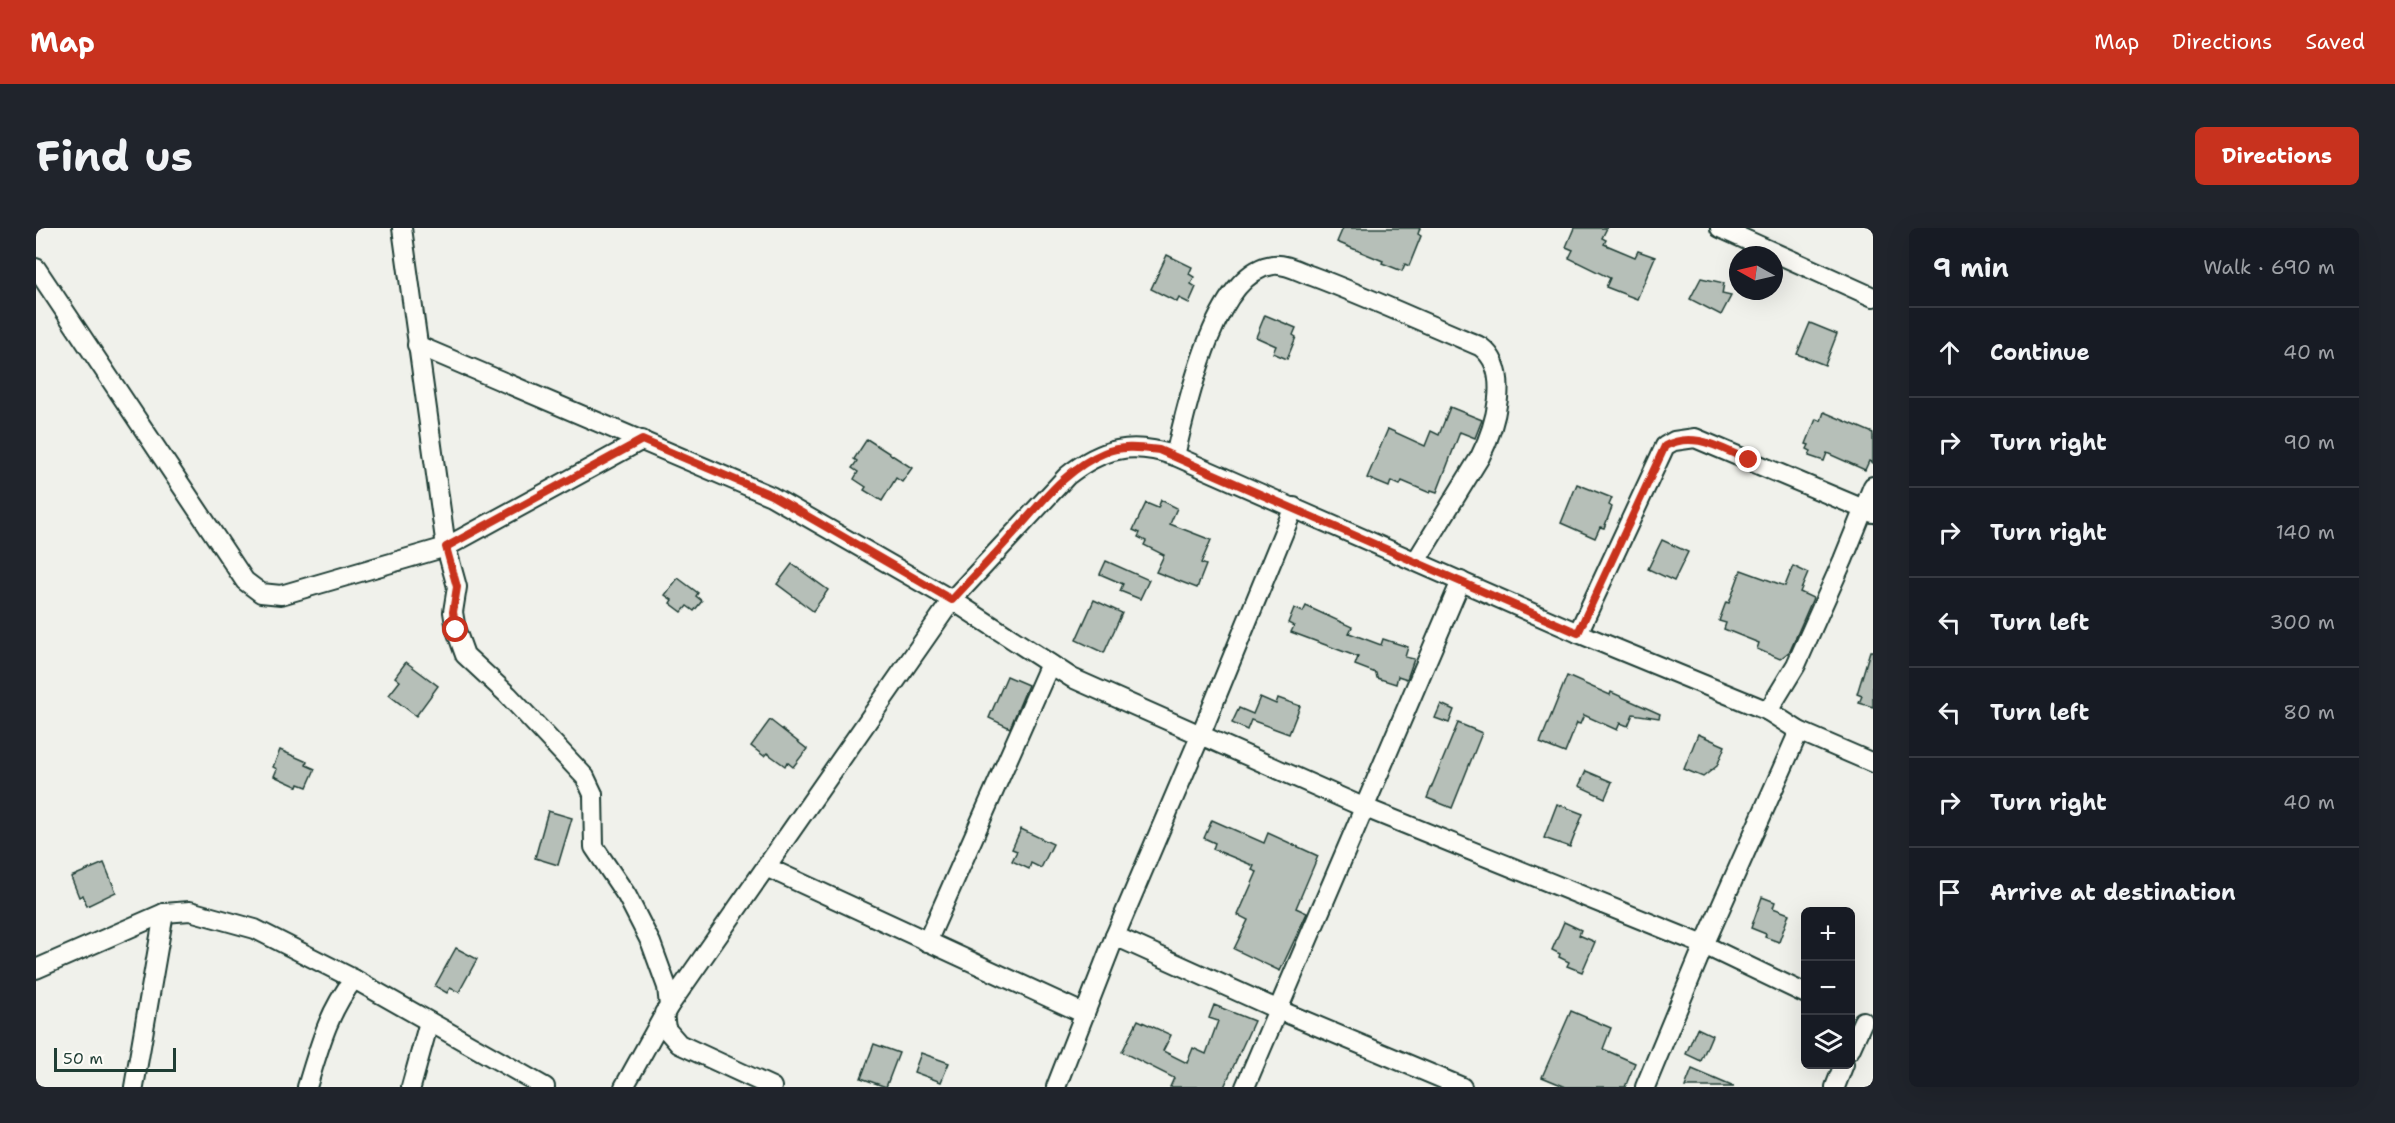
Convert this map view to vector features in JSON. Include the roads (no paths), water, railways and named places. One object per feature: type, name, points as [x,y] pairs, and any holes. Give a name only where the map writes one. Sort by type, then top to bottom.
[{"type":"street","points":[[402,228],[446,547],[457,587],[453,612],[456,630],[465,655],[508,695],[585,777],[593,794],[594,847],[627,896],[651,944],[667,987],[666,1029],[673,1039],[772,1087]]},
{"type":"street","points":[[1720,228],[1873,297]]},
{"type":"street","points":[[1175,456],[1196,373],[1214,324],[1234,290],[1248,277],[1269,266],[1285,267],[1338,286],[1463,339],[1481,347],[1492,362],[1498,392],[1496,415],[1480,457],[1416,561]]},
{"type":"street","points":[[36,268],[245,581],[261,593],[281,595],[446,547],[642,440]]},
{"type":"street","points":[[417,345],[771,495],[952,600],[1072,678],[1363,807],[1704,945],[1801,992]]},
{"type":"street","points":[[1578,633],[1665,446],[1674,441],[1695,438],[1868,511]]},
{"type":"street","points":[[624,1087],[667,1010],[952,600],[1053,490],[1080,465],[1117,449],[1159,450],[1175,456],[1578,633],[1768,711],[1799,731],[1873,763]]},
{"type":"street","points":[[1768,711],[1796,665],[1843,560],[1868,511],[1873,486]]},
{"type":"street","points":[[1056,1087],[1115,936],[1294,507]]},
{"type":"street","points":[[1245,1087],[1280,1010],[1363,807],[1461,580]]},
{"type":"street","points":[[927,942],[1050,664]]},
{"type":"street","points":[[1645,1087],[1704,945],[1799,731]]},
{"type":"street","points":[[766,867],[1085,1014]]},
{"type":"street","points":[[36,969],[164,913],[190,911],[255,929],[354,979],[545,1087]]},
{"type":"street","points":[[134,1087],[164,913]]},
{"type":"street","points":[[1115,936],[1453,1085]]},
{"type":"street","points":[[307,1087],[321,1039],[339,998],[354,979]]},
{"type":"street","points":[[1855,1039],[1862,1020]]},
{"type":"street","points":[[411,1087],[429,1022]]},
{"type":"street","points":[[1834,1087],[1842,1069]]}]
